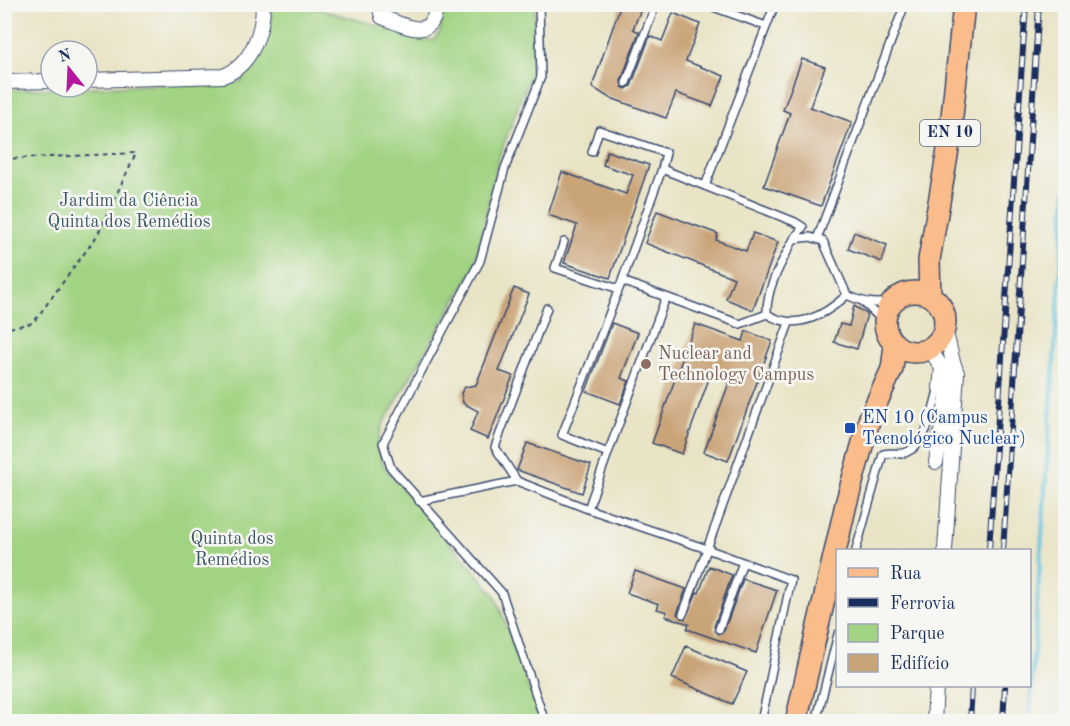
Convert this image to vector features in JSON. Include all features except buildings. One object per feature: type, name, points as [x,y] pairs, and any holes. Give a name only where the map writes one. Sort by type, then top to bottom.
[{"type":"main road","name":"EN 10","points":[[906,345],[937,343],[945,329],[943,310],[930,296],[928,260],[949,144],[964,4]]},
{"type":"main road","name":"EN 10","points":[[906,345],[887,311],[901,297],[928,260]]},
{"type":"main road","points":[[901,297],[919,292],[930,296]]},
{"type":"main road","name":"EN 10","points":[[837,549],[846,504],[870,417],[906,345]]},
{"type":"main road","name":"EN 10","points":[[796,722],[820,629],[836,552]]},
{"type":"street","points":[[99,80],[223,76],[234,72],[243,65],[255,43],[262,4]]},
{"type":"street","points":[[380,11],[418,30],[426,29],[436,15],[437,4]]},
{"type":"street","points":[[4,82],[39,81]]},
{"type":"street","points":[[945,329],[957,373],[945,549]]},
{"type":"street","points":[[906,345],[942,368],[933,462],[953,362]]},
{"type":"street","points":[[934,722],[936,687]]},
{"type":"lane","points":[[539,4],[541,77],[505,168],[480,261],[444,333],[387,431],[383,443],[391,468],[502,593],[545,722]]},
{"type":"lane","points":[[626,83],[656,4]]},
{"type":"lane","points":[[705,4],[766,26]]},
{"type":"lane","points":[[705,186],[775,4]]},
{"type":"lane","points":[[818,238],[905,4]]},
{"type":"lane","points":[[592,152],[599,130],[666,153],[620,285],[562,435],[608,453]]},
{"type":"lane","points":[[662,169],[803,227],[794,239],[774,280],[767,302],[767,314]]},
{"type":"lane","points":[[794,239],[818,238],[823,241],[848,295],[864,303],[906,345]]},
{"type":"lane","points":[[564,242],[555,267],[666,297],[740,324],[767,314]]},
{"type":"lane","points":[[767,314],[781,323],[800,323],[836,305],[848,295]]},
{"type":"lane","points":[[588,509],[666,297]]},
{"type":"lane","points":[[864,303],[880,304],[901,297]]},
{"type":"lane","points":[[517,481],[495,447],[547,308]]},
{"type":"lane","points":[[683,614],[789,323]]},
{"type":"lane","points":[[856,549],[883,454],[905,453],[916,446],[925,431],[941,379]]},
{"type":"lane","points":[[419,501],[517,481],[588,509],[791,580],[761,722]]},
{"type":"lane","points":[[719,629],[743,562]]},
{"type":"lane","points":[[816,722],[836,638]]},
{"type":"path","points":[[4,159],[136,153],[97,236],[33,324],[4,328]]},
{"type":"green space","name":"Quinta dos Remédios","points":[[304,5],[433,41],[440,32],[442,5],[535,5],[534,64],[498,160],[474,268],[382,426],[378,441],[383,465],[495,595],[541,721],[5,721],[5,90],[39,89],[39,99],[99,99],[99,87],[241,82],[269,30],[272,7]]},
{"type":"waterway","points":[[1029,722],[1066,190]]},
{"type":"railway","points":[[989,549],[1026,4]]},
{"type":"railway","points":[[1003,549],[1039,4]]},
{"type":"railway","points":[[970,722],[972,687]]},
{"type":"railway","points":[[1003,722],[1005,687]]},
{"type":"place","name":"Nuclear and Technology Campus","points":[[646,364]]},
{"type":"place","name":"EN 10 (Campus Tecnológico Nuclear)","points":[[850,428]]},
{"type":"park label","name":"Jardim da Ciência Quinta dos Remédios","points":[[129,211]]}]
